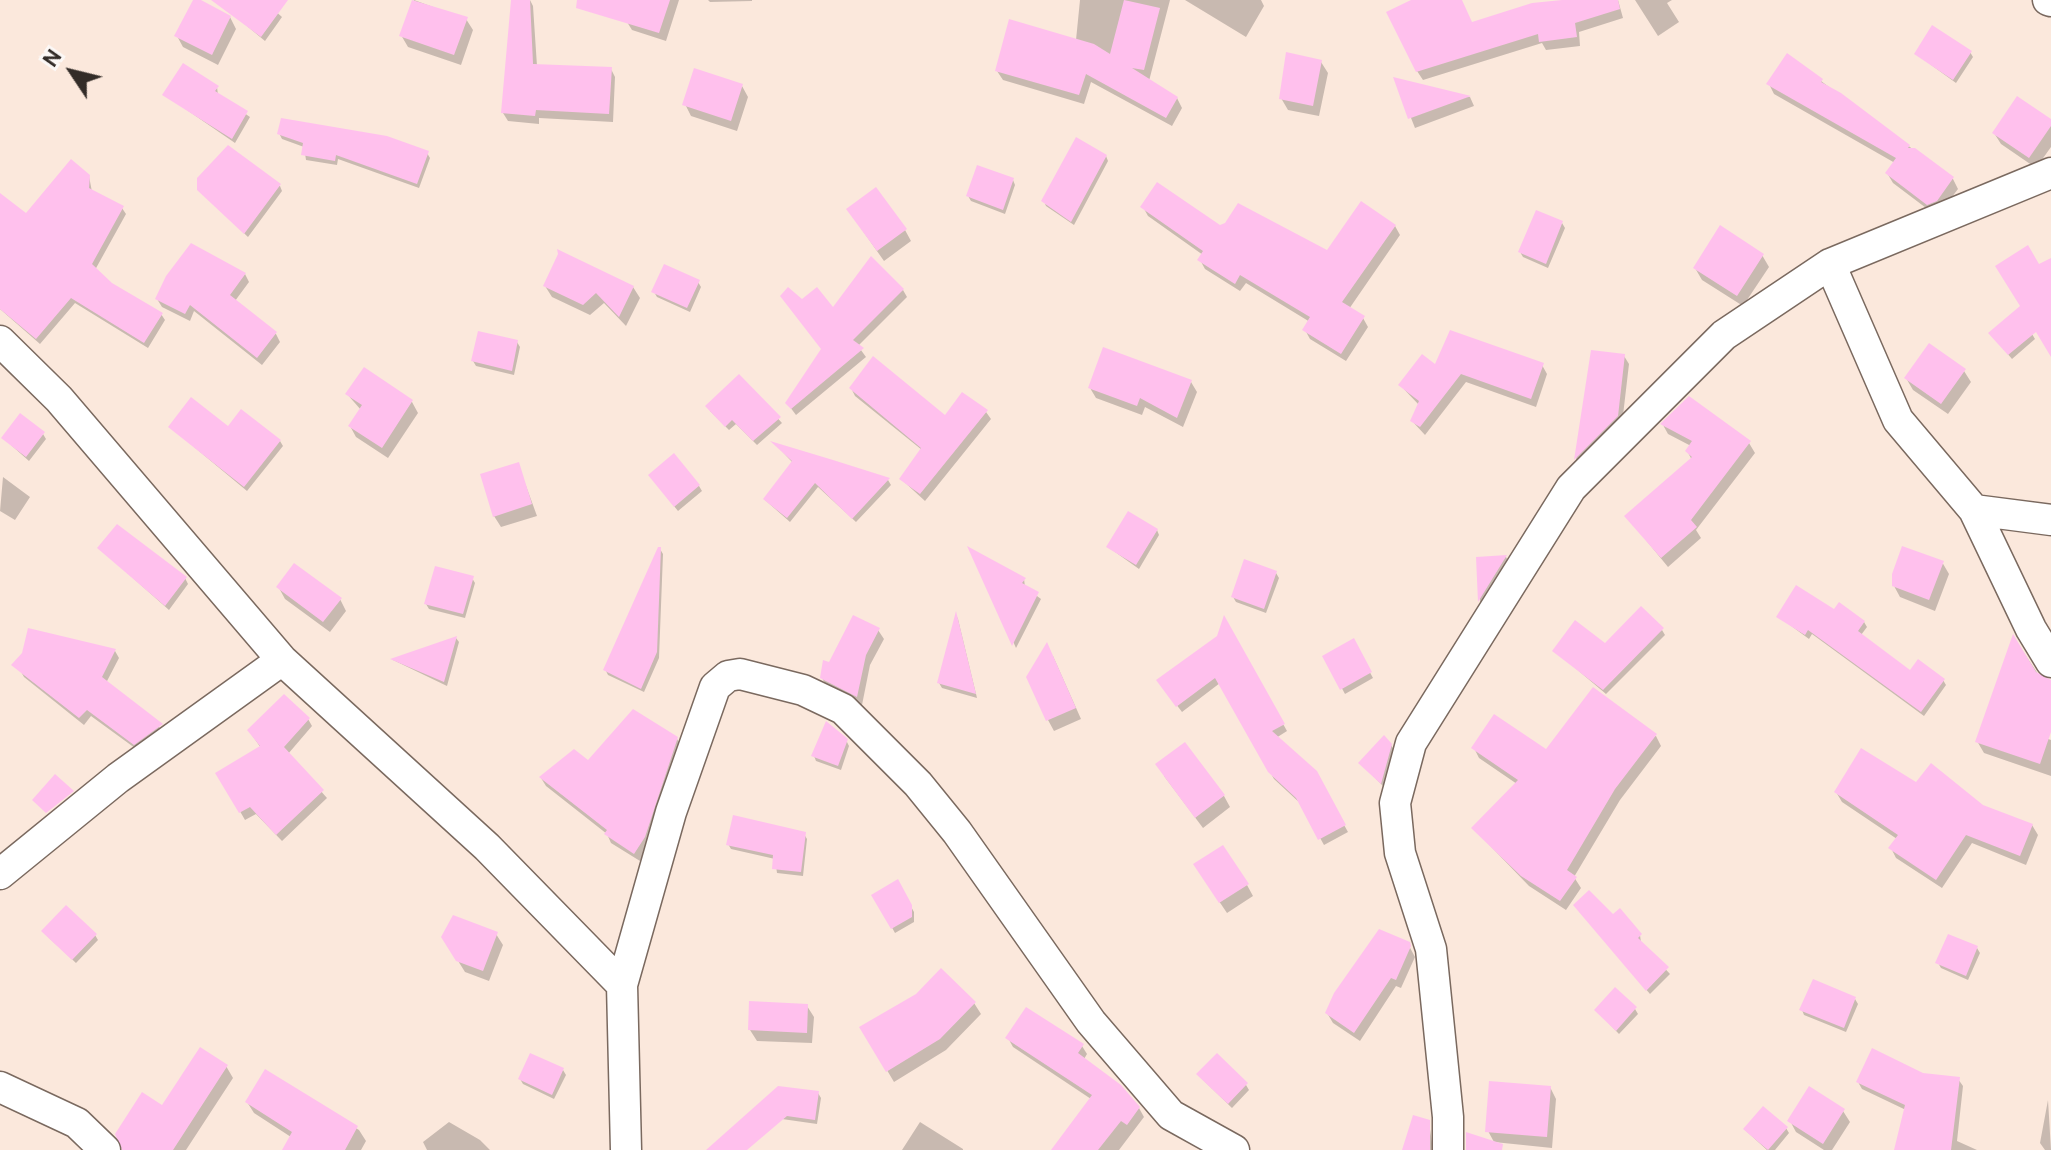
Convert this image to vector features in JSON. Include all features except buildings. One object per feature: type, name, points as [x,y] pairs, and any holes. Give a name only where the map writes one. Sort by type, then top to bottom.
[{"type":"street","points":[[1448,1150],[1448,1117],[1431,949],[1400,853],[1395,803],[1411,743],[1571,488],[1724,335],[1830,264],[2051,173]]},
{"type":"street","points":[[1830,264],[1898,420],[1974,510],[2031,629],[2051,662]]},
{"type":"street","points":[[0,341],[59,399],[282,660],[487,847],[622,985]]},
{"type":"street","points":[[1974,510],[2051,520]]},
{"type":"street","points":[[0,874],[118,778],[282,660]]},
{"type":"street","points":[[626,1150],[622,985],[671,812],[715,687],[728,676],[740,674],[803,690],[843,709],[918,784],[957,832],[1091,1022],[1171,1115],[1234,1150]]},
{"type":"street","points":[[0,1087],[77,1123],[105,1150]]}]
